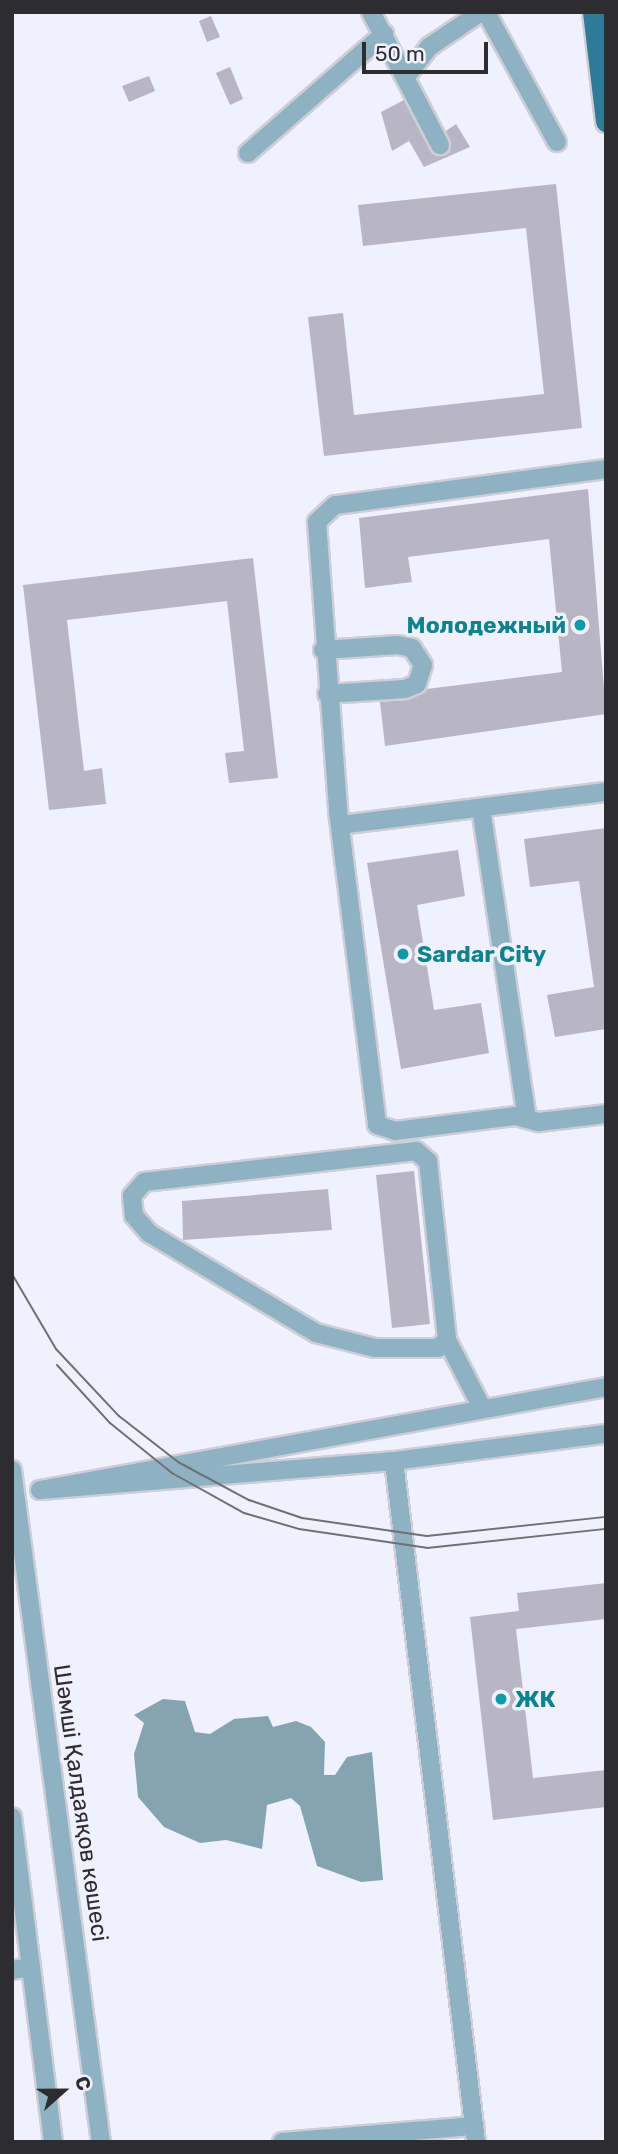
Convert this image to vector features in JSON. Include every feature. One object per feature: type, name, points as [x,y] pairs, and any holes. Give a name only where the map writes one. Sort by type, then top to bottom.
[{"type":"main road","points":[[593,12],[606,121]]},
{"type":"street","points":[[371,12],[408,74],[440,145]]},
{"type":"street","points":[[408,74],[429,47],[484,12],[557,142]]},
{"type":"street","points":[[248,153],[384,34]]},
{"type":"street","points":[[379,1155],[327,694],[317,522],[324,510],[606,469]]},
{"type":"street","points":[[323,650],[398,645],[412,648],[423,665],[417,684],[405,689],[327,694]]},
{"type":"street","points":[[340,825],[606,792]]},
{"type":"street","points":[[481,808],[527,1119]]},
{"type":"street","points":[[377,1125],[395,1131],[606,1114]]},
{"type":"street","points":[[447,1340],[414,1352],[316,1333],[149,1233],[134,1216],[132,1196],[144,1182],[416,1151],[428,1161],[447,1340],[481,1406]]},
{"type":"street","points":[[14,1506],[40,1490],[481,1406],[606,1387]]},
{"type":"street","points":[[40,1490],[394,1461],[606,1434]]},
{"type":"street","points":[[282,2142],[475,2134],[394,1461]]},
{"type":"street","name":"Шәмші Қалдаяқов көшесі","points":[[12,1470],[14,1506],[102,2142]]},
{"type":"street","points":[[13,1828],[53,2142]]},
{"type":"street","points":[[12,1970],[31,1967]]},
{"type":"water","points":[[163,1699],[185,1701],[195,1732],[210,1734],[234,1719],[268,1716],[273,1727],[296,1721],[311,1727],[325,1742],[324,1775],[335,1775],[347,1757],[372,1752],[383,1880],[361,1882],[317,1866],[300,1806],[291,1798],[267,1805],[262,1849],[226,1840],[200,1843],[164,1827],[138,1797],[134,1754],[144,1723],[134,1715]]},
{"type":"building","points":[[211,16],[220,37],[207,42],[199,21]]},
{"type":"building","points":[[230,67],[243,99],[230,105],[216,73]]},
{"type":"building","points":[[149,76],[155,91],[129,102],[122,86]]},
{"type":"building","points":[[404,100],[433,154],[449,152],[446,131],[456,124],[470,147],[424,167],[409,141],[392,151],[381,112]]},
{"type":"building","points":[[556,184],[582,428],[324,456],[308,317],[343,313],[354,415],[544,394],[526,228],[363,246],[358,205]]},
{"type":"building","name":"Молодежный","points":[[588,489],[606,714],[385,746],[380,702],[409,700],[427,689],[562,672],[549,539],[408,557],[412,582],[365,588],[359,518]]},
{"type":"building","points":[[253,558],[278,778],[229,783],[225,753],[244,751],[227,601],[67,620],[84,771],[102,768],[106,804],[49,810],[23,585]]},
{"type":"building","points":[[606,828],[606,1029],[555,1037],[547,995],[594,987],[579,881],[530,887],[524,839]]},
{"type":"building","name":"Sardar City","points":[[458,850],[465,896],[417,905],[434,1010],[481,1003],[489,1053],[401,1069],[367,863]]},
{"type":"building","points":[[414,1171],[430,1324],[392,1328],[376,1175]]},
{"type":"building","points":[[328,1189],[332,1230],[183,1240],[182,1201]]},
{"type":"building","name":"ЖК","points":[[606,1583],[606,1619],[516,1629],[533,1778],[606,1770],[606,1807],[493,1820],[470,1617],[519,1611],[517,1593]]},
{"type":"tram line","points":[[12,1274],[56,1349],[119,1416],[178,1462],[249,1500],[302,1518],[427,1536],[606,1517]]},
{"type":"tram line","points":[[57,1365],[110,1423],[172,1473],[244,1513],[299,1529],[427,1548],[606,1529]]},
{"type":"place","name":"Молодежный","points":[[580,625]]},
{"type":"place","name":"Sardar City","points":[[403,954]]},
{"type":"place","name":"ЖК","points":[[501,1699]]}]
